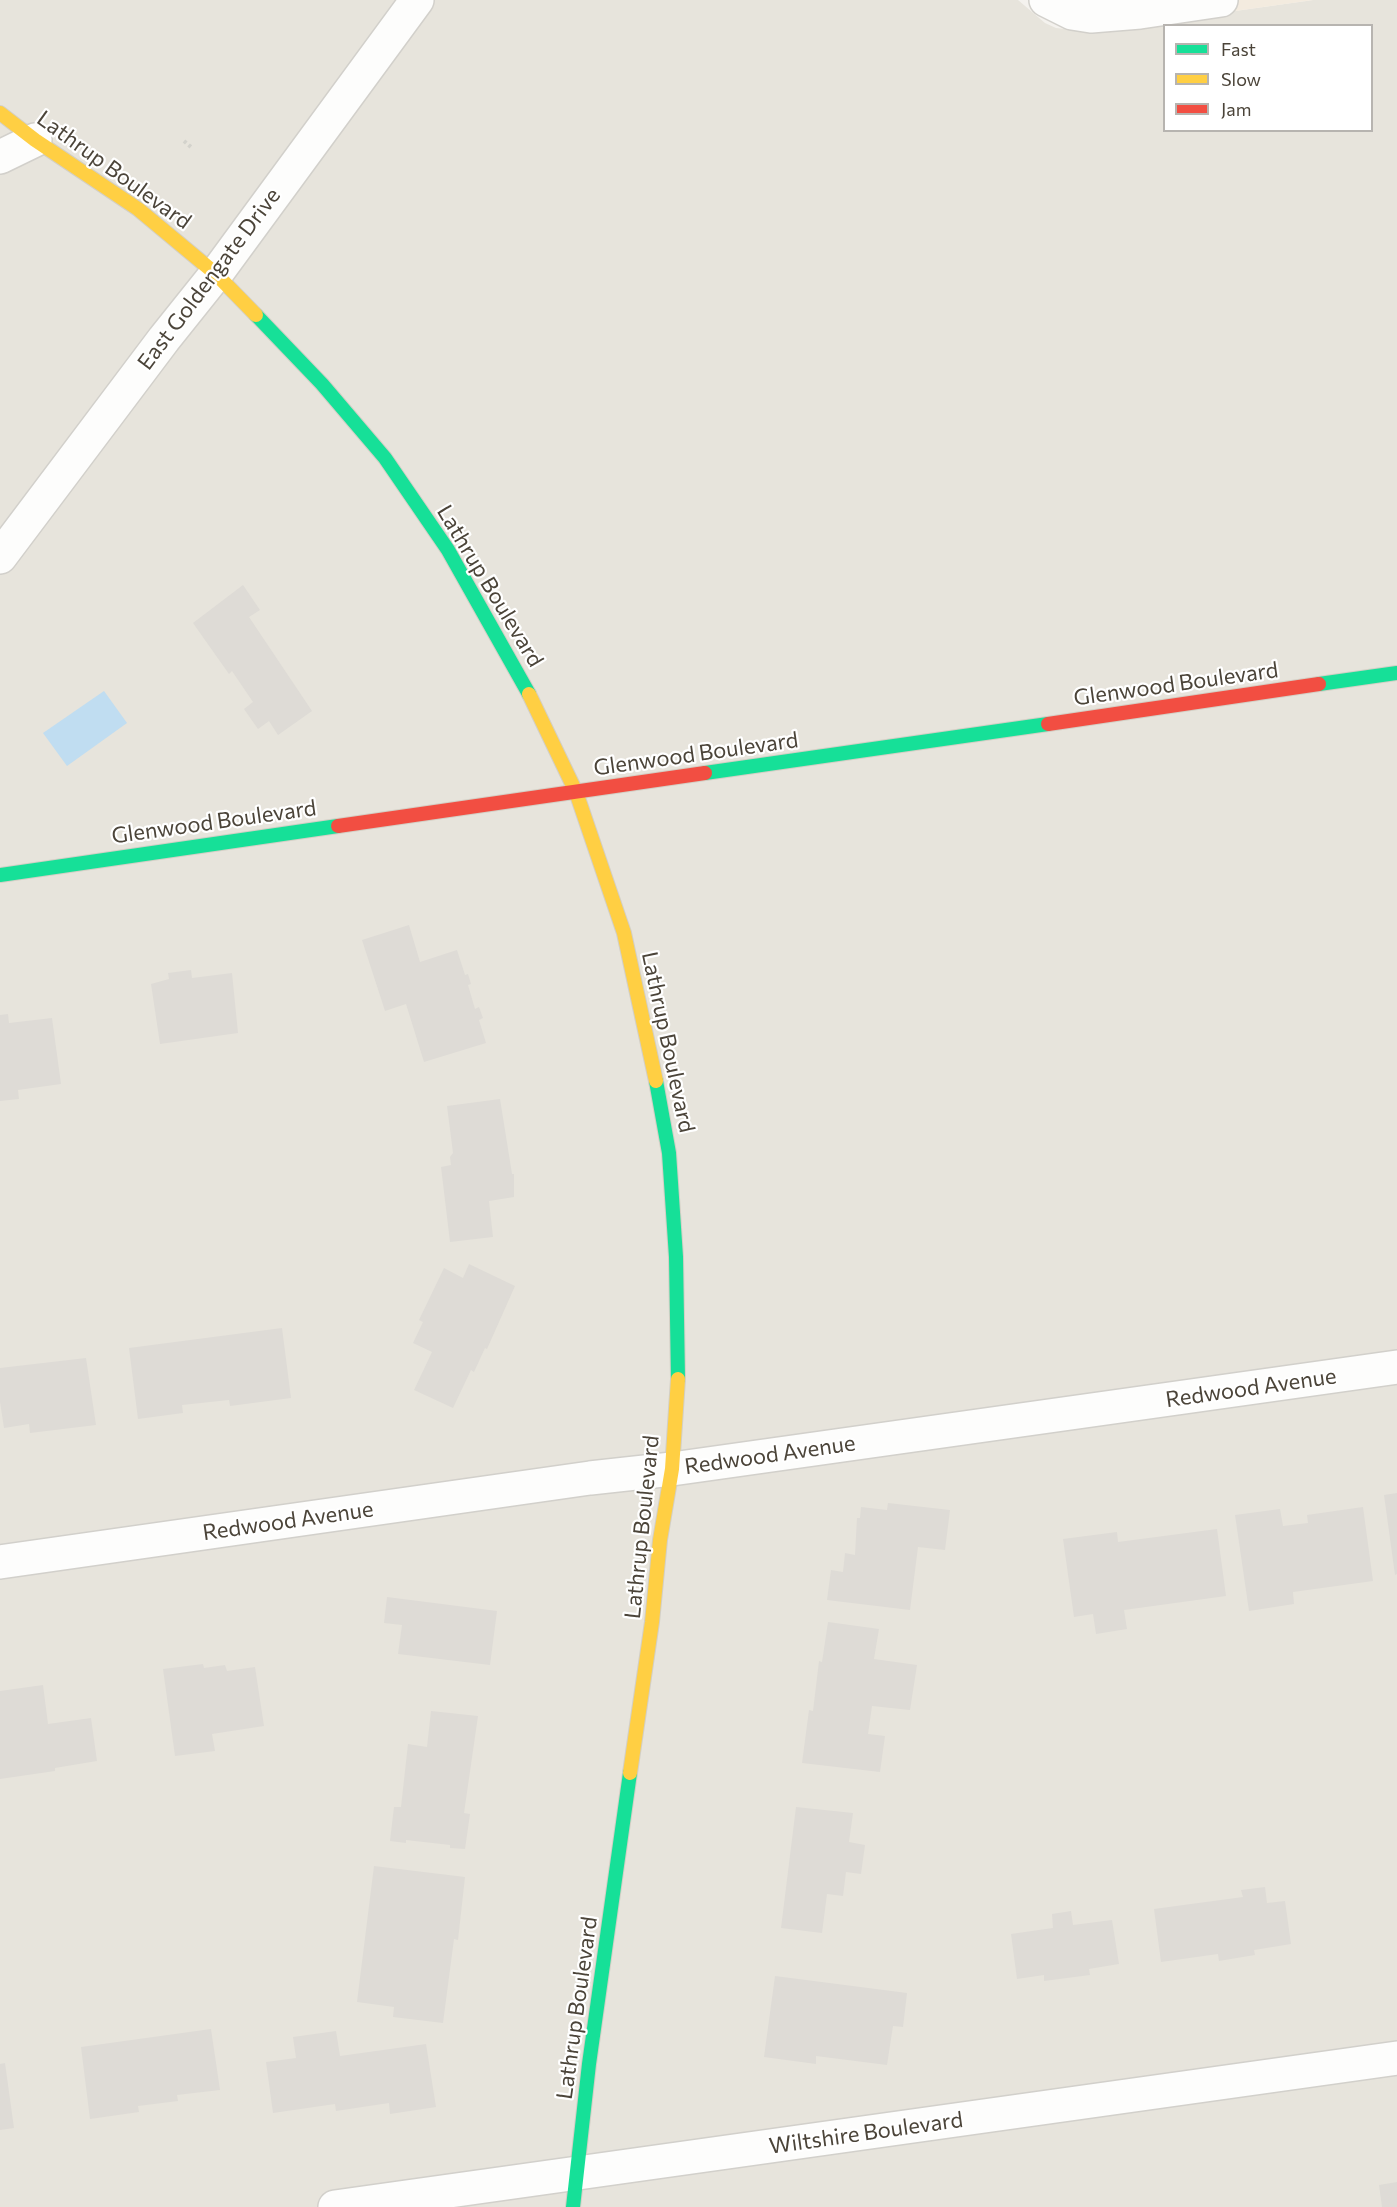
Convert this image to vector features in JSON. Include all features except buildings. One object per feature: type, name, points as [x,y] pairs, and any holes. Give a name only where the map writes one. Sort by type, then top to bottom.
[{"type":"street","name":"East Goldengate Drive","points":[[0,557],[164,339],[216,274],[417,0]]},
{"type":"street","points":[[1046,0],[1072,13],[1091,16],[1139,6],[1221,0]]},
{"type":"street","name":"Lathrup Boulevard","points":[[0,112],[35,140],[138,209],[216,274],[322,384],[385,458],[448,550],[539,713],[576,792],[624,933],[651,1050],[669,1153],[676,1257],[678,1377],[672,1469],[660,1540],[652,1622],[589,2064],[573,2207]]},
{"type":"street","points":[[0,157],[35,140]]},
{"type":"street","name":"Glenwood Boulevard","points":[[0,875],[1397,672]]},
{"type":"street","name":"Redwood Avenue","points":[[0,1562],[1397,1367]]},
{"type":"street","name":"Wiltshire Boulevard","points":[[335,2207],[1397,2058]]},
{"type":"path","points":[[184,141],[191,147]]},
{"type":"shaded area","points":[[0,0],[1018,0],[1045,23],[1056,28],[1100,30],[1313,0],[1397,0],[1397,2207],[0,2207]]},
{"type":"shaded area","points":[[1147,0],[1313,0],[1150,23]]},
{"type":"water","points":[[104,691],[127,723],[67,766],[43,733]]},
{"type":"traffic: fast","points":[[256,315],[322,384],[385,458],[448,550],[529,694]]},
{"type":"traffic: fast","points":[[1319,684],[1397,673]]},
{"type":"traffic: fast","points":[[705,773],[1048,724]]},
{"type":"traffic: fast","points":[[0,875],[338,826]]},
{"type":"traffic: fast","points":[[656,1081],[669,1153],[676,1257],[678,1379]]},
{"type":"traffic: fast","points":[[573,2207],[589,2064],[630,1773]]},
{"type":"traffic: slow","points":[[0,113],[35,140],[138,209],[216,274],[256,315]]},
{"type":"traffic: slow","points":[[529,694],[576,792],[624,933],[656,1081]]},
{"type":"traffic: slow","points":[[630,1773],[652,1622],[660,1540],[672,1469],[678,1379]]},
{"type":"traffic: jam","points":[[1048,724],[1319,684]]},
{"type":"traffic: jam","points":[[338,826],[705,773]]}]
